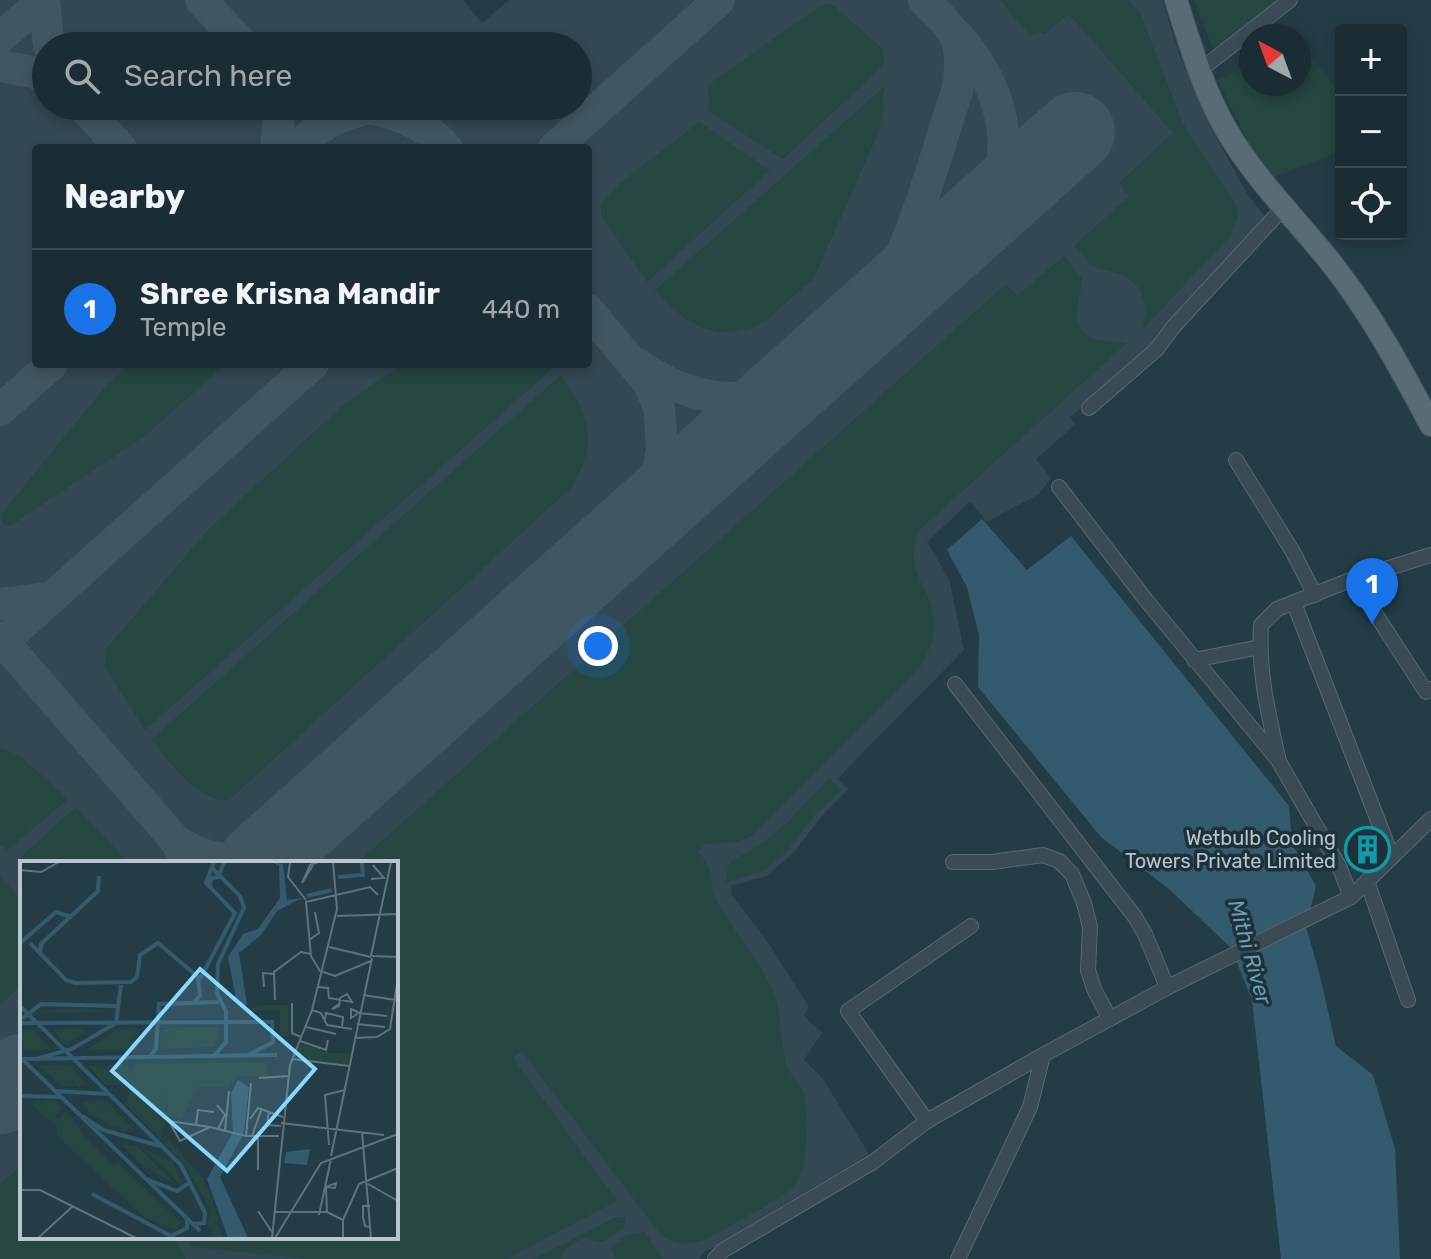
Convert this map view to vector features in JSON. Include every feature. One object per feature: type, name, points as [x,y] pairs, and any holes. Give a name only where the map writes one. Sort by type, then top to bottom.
[{"type":"main road","points":[[1176,0],[1199,71],[1225,128],[1247,163],[1334,266],[1384,336],[1431,425]]},
{"type":"street","points":[[1199,71],[1290,0]]},
{"type":"street","points":[[1089,408],[1157,349],[1174,326],[1285,206]]},
{"type":"street","points":[[1236,460],[1293,552],[1315,595]]},
{"type":"street","points":[[1059,487],[1194,660],[1278,760],[1331,852],[1351,897]]},
{"type":"street","points":[[1278,760],[1266,704],[1261,625],[1277,609],[1353,579],[1431,555]]},
{"type":"street","points":[[1353,579],[1426,692],[1431,689]]},
{"type":"street","points":[[1294,603],[1392,857]]},
{"type":"street","points":[[1194,660],[1260,647]]},
{"type":"street","points":[[955,684],[1135,917],[1169,986]]},
{"type":"street","points":[[715,1259],[722,1251],[873,1162],[927,1121],[1169,986],[1351,897],[1430,822]]},
{"type":"street","points":[[953,862],[992,862],[1043,855],[1059,861],[1072,874],[1090,927],[1088,970],[1110,1019]]},
{"type":"street","points":[[1367,881],[1408,1000]]},
{"type":"street","points":[[927,1121],[848,1011],[971,926]]},
{"type":"street","points":[[958,1259],[1030,1107],[1043,1055]]},
{"type":"shaded area","points":[[0,0],[463,0],[482,23],[509,0],[1162,0],[1181,59],[1212,130],[1248,195],[1266,218],[1159,344],[1070,417],[1076,424],[1036,459],[1051,478],[1039,494],[987,522],[970,502],[927,542],[949,579],[964,650],[838,778],[848,789],[794,852],[767,876],[731,886],[731,894],[769,944],[809,1007],[804,1016],[822,1033],[804,1060],[823,1079],[869,1154],[702,1254],[700,1259],[0,1259]]},
{"type":"green space","points":[[1000,0],[1129,0],[1141,15],[1182,122],[1237,207],[1238,217],[1230,236],[1142,330],[1146,310],[1140,289],[1126,276],[1093,267],[1074,246],[1129,196],[1119,183],[1173,133],[1069,14],[1044,34],[1038,32],[1031,37]]},
{"type":"green space","points":[[1194,0],[1279,0],[1249,24],[1239,24],[1239,32],[1214,52]]},
{"type":"green space","points":[[827,4],[834,6],[883,49],[884,65],[783,159],[709,111],[708,85]]},
{"type":"green space","points":[[1311,57],[1335,87],[1335,153],[1272,178],[1252,150],[1218,80],[1239,70],[1239,96],[1311,96]]},
{"type":"green space","points":[[884,87],[883,113],[877,136],[814,278],[769,318],[754,327],[718,332],[684,318],[654,291]]},
{"type":"green space","points":[[699,122],[770,170],[647,282],[601,215],[601,204],[619,184]]},
{"type":"green space","points":[[1064,256],[1082,278],[1077,316],[1083,332],[1097,340],[1127,343],[917,532],[914,559],[935,625],[931,644],[920,667],[753,835],[738,842],[705,844],[697,853],[706,862],[717,901],[772,989],[787,1066],[803,1091],[807,1111],[806,1150],[801,1173],[792,1187],[764,1207],[710,1237],[693,1243],[668,1239],[660,1234],[522,1051],[513,1058],[617,1201],[506,1259],[310,1259],[192,1247],[187,1239],[398,1239],[398,861],[359,861],[1006,284],[1017,296]]},
{"type":"green space","points":[[126,368],[222,368],[145,436],[15,523],[10,526],[4,524],[1,518],[3,512],[105,387]]},
{"type":"green space","points":[[396,368],[553,368],[145,730],[105,668],[106,649],[208,530],[343,405]]},
{"type":"green space","points":[[561,375],[579,404],[588,430],[585,457],[571,488],[229,800],[206,795],[185,779],[152,739]]},
{"type":"green space","points":[[0,748],[19,755],[68,799],[8,850],[0,845]]},
{"type":"green space","points":[[829,778],[842,790],[816,813],[788,850],[765,870],[725,883],[732,861],[787,823]]},
{"type":"green space","points":[[76,807],[124,861],[20,861],[20,866],[18,863],[22,856]]},
{"type":"green space","points":[[0,877],[20,898],[20,987],[0,1005]]},
{"type":"green space","points":[[20,1167],[20,1239],[174,1239],[186,1259],[0,1259],[0,1184]]},
{"type":"green space","points":[[616,1217],[626,1217],[624,1227],[603,1242],[583,1238],[565,1249],[560,1259],[534,1259]]},
{"type":"green space","points":[[645,1232],[663,1259],[616,1259],[611,1248],[626,1235]]},
{"type":"water","name":"Mithi River","points":[[982,519],[1027,570],[1071,536],[1289,806],[1292,844],[1316,886],[1306,927],[1336,1046],[1373,1075],[1395,1149],[1400,1259],[1281,1259],[1252,1000],[1231,948],[1169,889],[1101,837],[978,687],[979,635],[967,587],[947,550]]},
{"type":"taxiway","points":[[44,0],[47,32]]},
{"type":"taxiway","points":[[201,0],[231,32]]},
{"type":"taxiway","points":[[592,114],[719,0]]},
{"type":"taxiway","points":[[868,317],[909,234],[958,88],[960,58],[956,38],[924,0]]},
{"type":"taxiway","points":[[0,37],[44,1]]},
{"type":"taxiway","points":[[956,34],[981,67],[1002,124],[1002,164],[994,189],[978,218]]},
{"type":"taxiway","points":[[0,66],[32,72]]},
{"type":"taxiway","points":[[96,120],[117,144]]},
{"type":"taxiway","points":[[276,144],[279,120]]},
{"type":"taxiway","points":[[300,144],[334,120]]},
{"type":"taxiway","points":[[407,120],[428,131],[443,144]]},
{"type":"taxiway","points":[[558,144],[585,120]]},
{"type":"taxiway","points":[[592,315],[648,382],[659,407],[662,448],[655,488],[628,532]]},
{"type":"taxiway","points":[[638,364],[683,389],[718,397],[752,396],[803,375]]},
{"type":"taxiway","points":[[0,410],[47,368]]},
{"type":"taxiway","points":[[0,644],[309,368]]},
{"type":"taxiway","points":[[0,604],[50,598]]},
{"type":"taxiway","points":[[0,638],[176,841],[186,861]]},
{"type":"taxiway","points":[[176,841],[202,854],[225,859],[276,847]]},
{"type":"runway","points":[[260,861],[1075,132]]},
{"type":"runway","points":[[0,1094],[20,1076]]},
{"type":"place","name":"Shree Krisna Mandir","points":[[1372,624]]},
{"type":"place","name":"Wetbulb Cooling Towers Private Limited","points":[[1367,850]]}]
